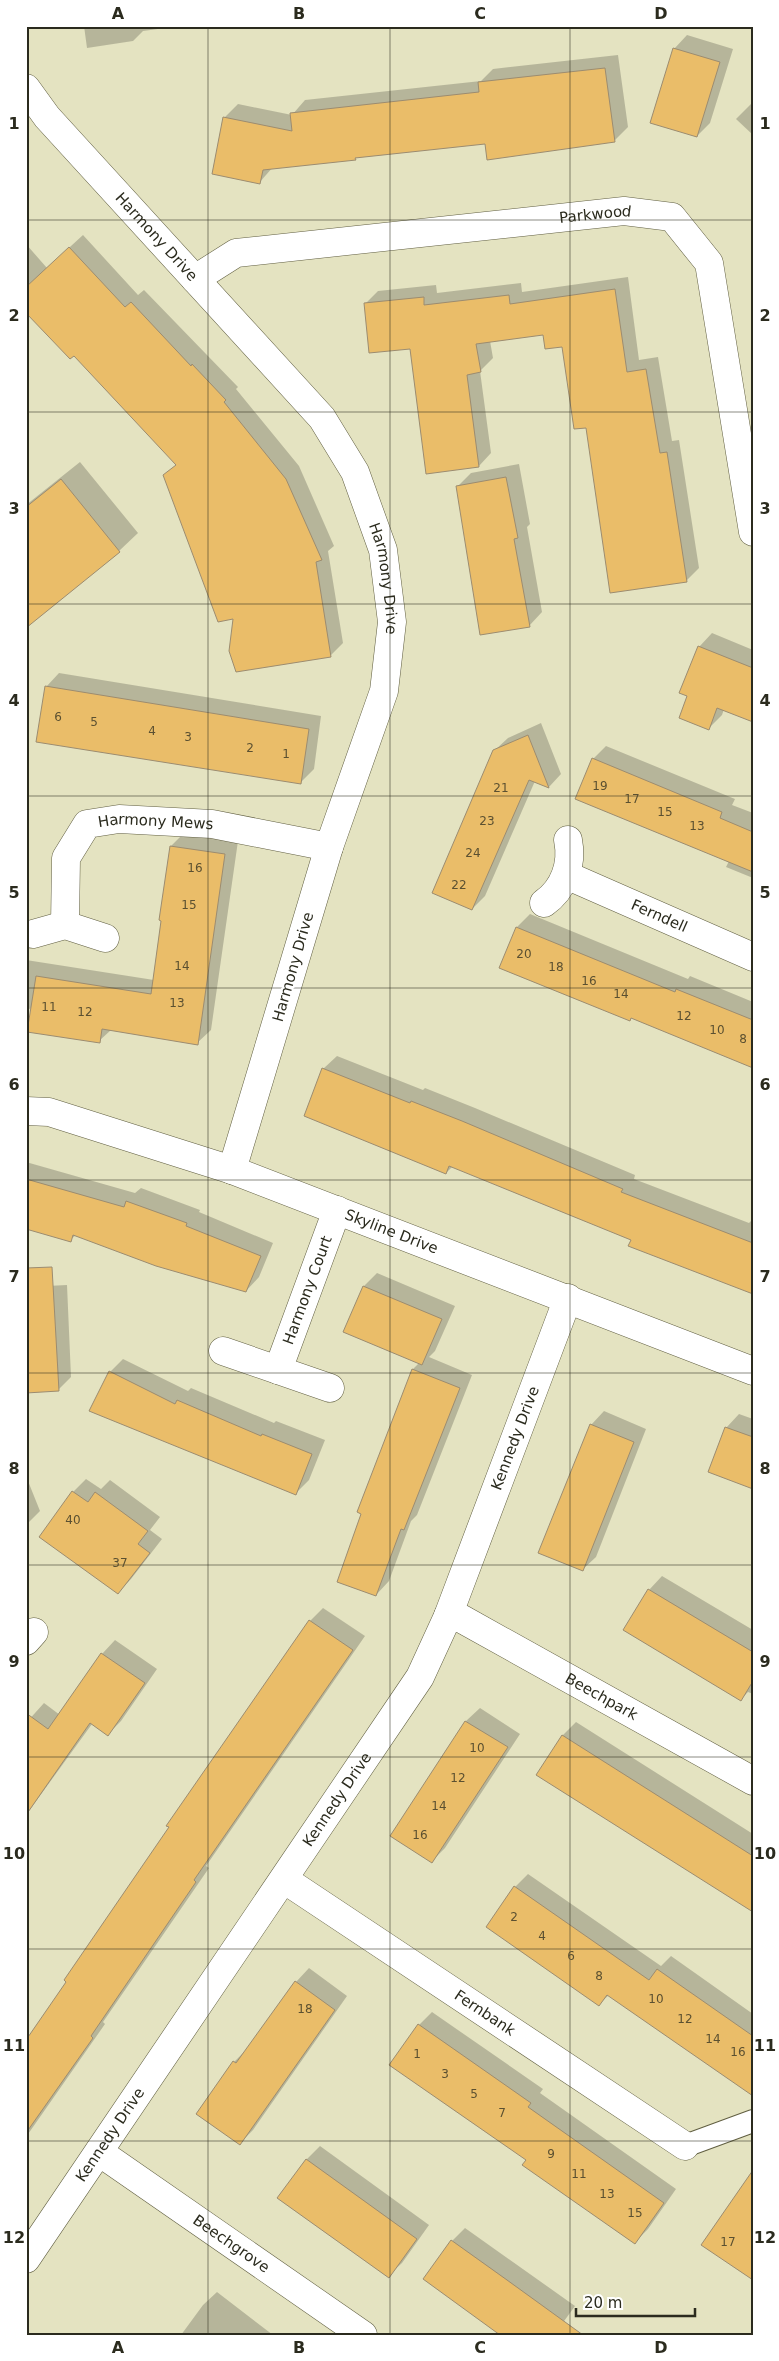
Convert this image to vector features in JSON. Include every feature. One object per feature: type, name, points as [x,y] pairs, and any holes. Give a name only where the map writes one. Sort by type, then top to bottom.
[{"type":"street","name":"Harmony Drive","points":[[26,88],[48,117],[322,418],[355,472],[383,550],[392,622],[384,691],[329,847],[232,1170]]},
{"type":"street","name":"Parkwood","points":[[196,278],[236,253],[624,211],[672,217],[709,263],[753,532]]},
{"type":"street","name":"Harmony Mews","points":[[65,925],[66,858],[87,824],[119,818],[212,824],[329,847]]},
{"type":"street","points":[[544,903],[555,896],[566,875],[570,854],[568,840]]},
{"type":"street","name":"Ferndell","points":[[566,875],[753,957]]},
{"type":"street","points":[[32,934],[65,925],[105,938]]},
{"type":"street","name":"Skyline Drive","points":[[26,1111],[49,1112],[232,1170],[568,1298],[753,1371]]},
{"type":"street","name":"Harmony Court","points":[[278,1370],[337,1210]]},
{"type":"street","name":"Kennedy Drive","points":[[26,2258],[420,1677],[448,1616],[568,1298]]},
{"type":"street","points":[[223,1351],[330,1388]]},
{"type":"street","name":"Beechpark","points":[[448,1616],[462,1619],[753,1781]]},
{"type":"street","name":"Fernbank","points":[[284,1880],[685,2146]]},
{"type":"street","name":"Beechgrove","points":[[99,2152],[363,2335]]},
{"type":"lane","points":[[685,2146],[753,2121]]},
{"type":"building","points":[[673,48],[720,62],[697,137],[650,123]]},
{"type":"building","points":[[605,68],[615,142],[487,160],[485,144],[355,158],[356,160],[263,170],[260,184],[212,174],[223,117],[292,131],[290,113],[479,92],[478,82]]},
{"type":"building","points":[[69,247],[125,307],[131,302],[226,400],[224,402],[286,479],[322,560],[316,562],[331,657],[236,672],[229,651],[233,619],[218,622],[163,475],[176,465],[74,356],[70,359],[26,313],[26,287]]},
{"type":"building","points":[[615,289],[627,372],[646,369],[660,453],[667,452],[687,582],[610,593],[586,428],[574,429],[562,347],[545,349],[543,335],[476,344],[481,372],[467,375],[479,467],[426,474],[410,349],[369,353],[364,303],[424,297],[424,305],[509,295],[510,304]]},
{"type":"building","points":[[506,477],[518,538],[514,539],[530,627],[480,635],[456,486]]},
{"type":"building","points":[[61,479],[120,552],[26,628],[26,507]]},
{"type":"building","points":[[698,646],[753,668],[753,722],[717,708],[709,730],[679,718],[687,696],[679,693]]},
{"type":"building","points":[[45,686],[309,729],[301,784],[36,742]]},
{"type":"building","points":[[528,735],[549,788],[529,780],[472,910],[432,893],[493,750]]},
{"type":"building","points":[[592,758],[722,812],[720,818],[753,832],[753,872],[575,799]]},
{"type":"building","points":[[170,846],[225,854],[198,1045],[102,1029],[100,1043],[27,1032],[36,976],[151,994]]},
{"type":"building","points":[[516,927],[675,992],[676,989],[753,1020],[753,1068],[631,1018],[630,1021],[499,968]]},
{"type":"building","points":[[322,1068],[410,1103],[411,1101],[462,1121],[623,1189],[621,1192],[753,1243],[753,1294],[628,1246],[631,1240],[449,1166],[446,1174],[304,1116]]},
{"type":"building","points":[[26,1179],[124,1207],[126,1201],[187,1223],[186,1226],[261,1256],[246,1292],[156,1266],[73,1235],[71,1242],[26,1229]]},
{"type":"building","points":[[52,1267],[59,1391],[26,1393],[26,1268]]},
{"type":"building","points":[[363,1286],[442,1319],[422,1365],[343,1332]]},
{"type":"building","points":[[412,1369],[460,1388],[404,1530],[401,1529],[376,1596],[337,1582],[361,1514],[357,1512]]},
{"type":"building","points":[[109,1371],[175,1404],[177,1400],[261,1436],[262,1434],[312,1454],[296,1495],[89,1411]]},
{"type":"building","points":[[590,1424],[634,1442],[583,1571],[538,1553]]},
{"type":"building","points":[[725,1427],[753,1437],[753,1489],[708,1472]]},
{"type":"building","points":[[72,1491],[88,1502],[95,1492],[148,1531],[138,1544],[150,1553],[118,1594],[39,1537]]},
{"type":"building","points":[[648,1589],[753,1652],[753,1681],[741,1701],[623,1630]]},
{"type":"building","points":[[309,1620],[353,1650],[194,1880],[196,1882],[91,2036],[93,2038],[26,2133],[26,2040],[66,1982],[64,1980],[169,1827],[166,1826]]},
{"type":"building","points":[[101,1653],[145,1683],[108,1736],[90,1723],[26,1815],[26,1713],[48,1729]]},
{"type":"building","points":[[465,1721],[508,1747],[432,1863],[390,1836]]},
{"type":"building","points":[[562,1735],[753,1856],[753,1912],[536,1775]]},
{"type":"building","points":[[514,1886],[649,1980],[657,1969],[753,2036],[753,2096],[607,1995],[599,2006],[486,1927]]},
{"type":"building","points":[[295,1981],[335,2010],[240,2145],[196,2114],[233,2061],[236,2063]]},
{"type":"building","points":[[418,2024],[531,2103],[528,2107],[664,2203],[635,2244],[522,2165],[526,2160],[389,2065]]},
{"type":"building","points":[[306,2159],[417,2239],[389,2278],[277,2198]]},
{"type":"building","points":[[753,2170],[753,2280],[701,2245]]},
{"type":"building","points":[[451,2240],[583,2335],[500,2335],[423,2279]]}]
